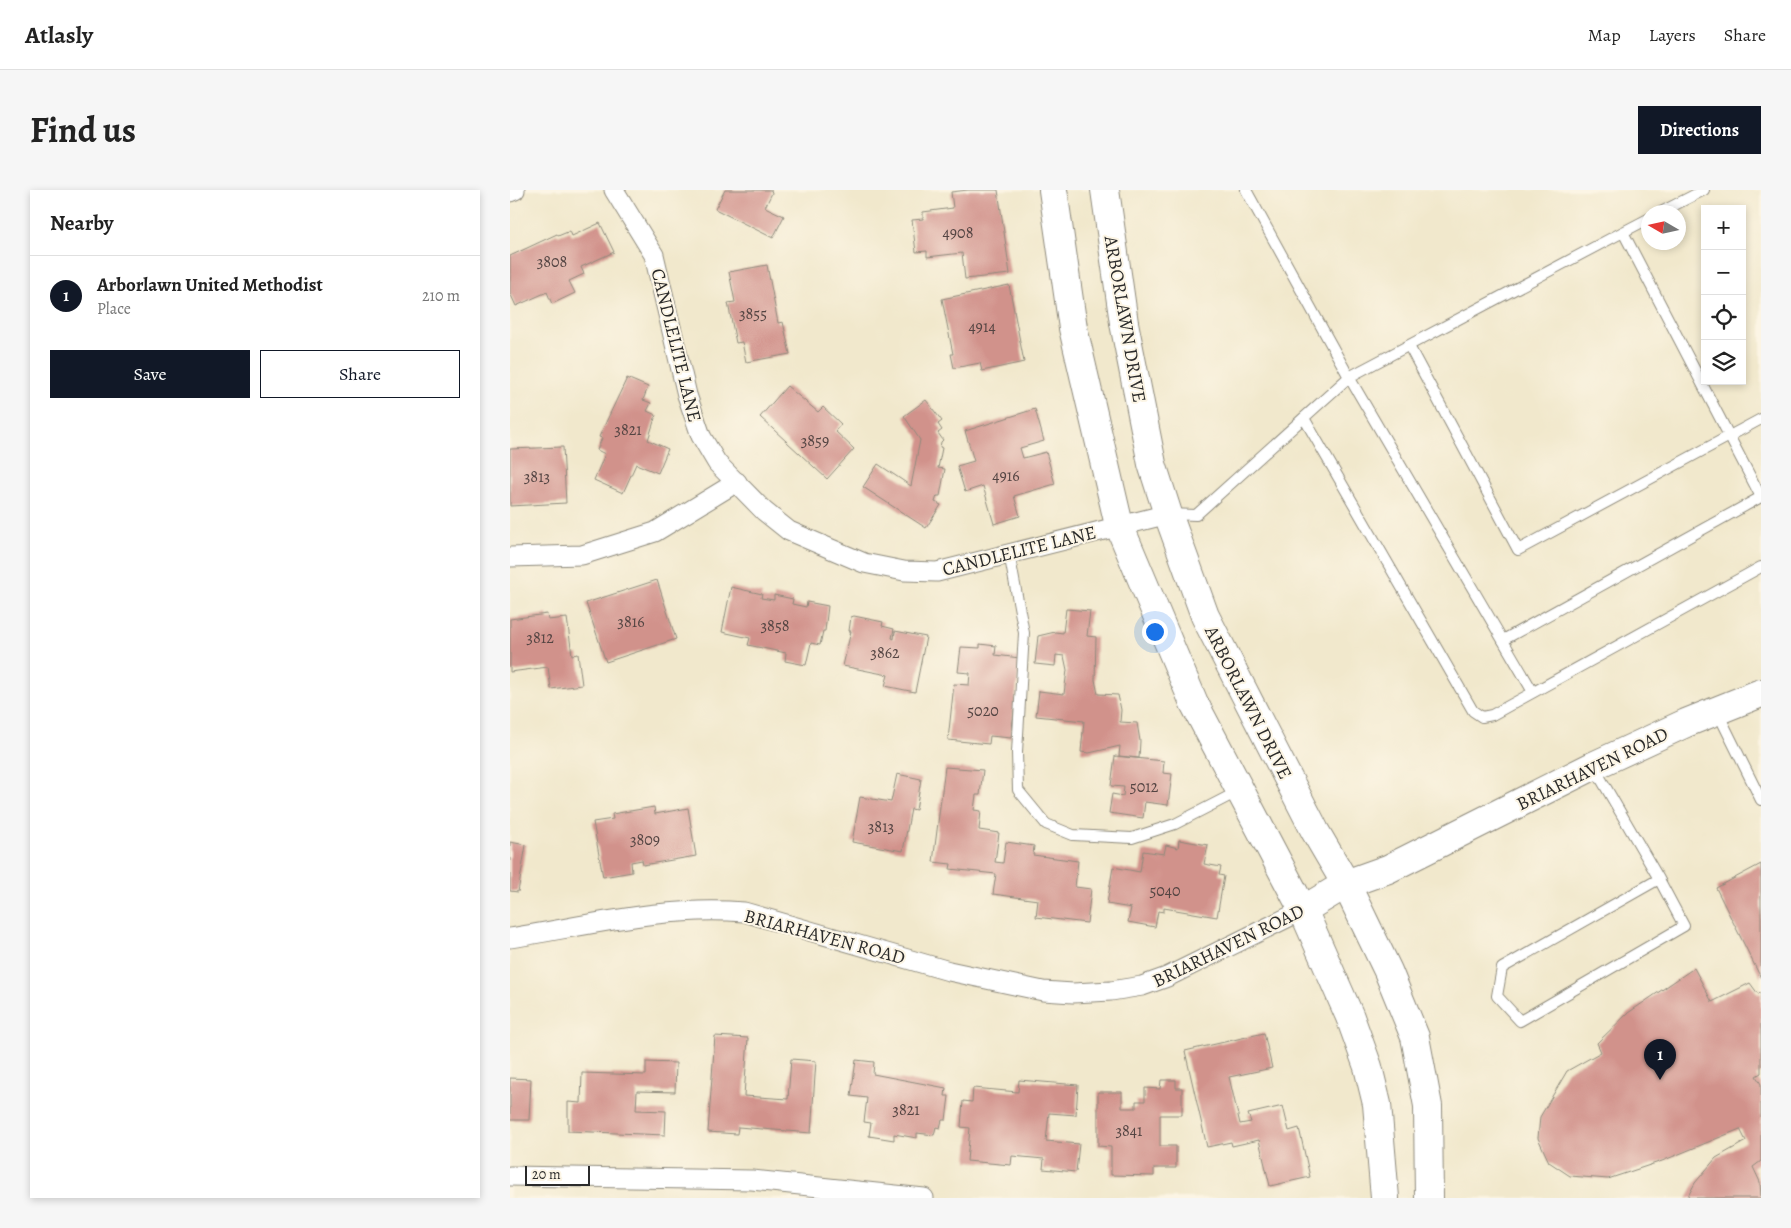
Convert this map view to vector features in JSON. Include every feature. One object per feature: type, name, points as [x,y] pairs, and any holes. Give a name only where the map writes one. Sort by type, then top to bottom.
[{"type":"main road","points":[[1053,190],[1073,328],[1119,525],[1194,703],[1302,910],[1350,1017],[1368,1067],[1377,1104],[1385,1198]]},
{"type":"main road","name":"ARBORLAWN DRIVE","points":[[1105,190],[1124,323],[1152,464],[1168,514],[1205,616],[1315,831],[1346,884],[1388,971],[1415,1037],[1428,1106],[1429,1198]]},
{"type":"main road","name":"BRIARHAVEN ROAD","points":[[1302,910],[1346,884],[1388,869],[1593,766],[1761,693]]},
{"type":"street","points":[[510,192],[514,190]]},
{"type":"street","name":"CANDLELITE LANE","points":[[614,190],[654,255],[687,395],[701,436],[717,462],[764,511],[789,531],[864,563],[904,571],[937,572],[1168,514]]},
{"type":"street","points":[[510,557],[582,555],[655,532],[737,482]]},
{"type":"street","name":"BRIARHAVEN ROAD","points":[[510,938],[640,917],[712,910],[744,912],[966,975],[1043,991],[1073,993],[1118,990],[1142,986],[1167,977],[1302,910]]},
{"type":"street","points":[[510,1176],[752,1180],[924,1198]]},
{"type":"lane","points":[[1246,190],[1349,378],[1533,692]]},
{"type":"lane","points":[[1675,205],[1704,190]]},
{"type":"lane","points":[[1168,514],[1196,515],[1349,378],[1641,223]]},
{"type":"lane","points":[[1503,640],[1761,497],[1623,232]]},
{"type":"lane","points":[[1409,346],[1518,550],[1761,419]]},
{"type":"lane","points":[[1304,418],[1473,712],[1482,717],[1492,715],[1761,566]]},
{"type":"lane","points":[[1009,553],[1024,633],[1018,790],[1046,824],[1073,835],[1132,838],[1175,824],[1240,790]]},
{"type":"lane","points":[[1716,711],[1761,800]]},
{"type":"lane","points":[[1593,766],[1659,879],[1684,926],[1520,1021],[1497,996],[1502,968],[1659,879]]},
{"type":"building","points":[[725,190],[771,190],[772,193],[765,207],[784,216],[773,238],[715,209]]},
{"type":"building","points":[[998,190],[1010,274],[965,279],[962,253],[927,257],[927,251],[916,252],[912,220],[923,219],[923,212],[953,208],[951,192]]},
{"type":"building","points":[[600,223],[614,252],[581,267],[584,274],[569,281],[575,293],[552,304],[547,292],[516,306],[510,293],[510,256],[557,234],[558,236],[570,231],[572,236]]},
{"type":"building","points":[[767,265],[778,323],[783,322],[790,354],[746,362],[742,342],[736,343],[728,303],[735,302],[729,272]]},
{"type":"building","points":[[1009,285],[1024,362],[982,371],[980,363],[954,368],[942,299]]},
{"type":"building","points":[[627,378],[648,387],[643,400],[651,403],[647,411],[656,415],[648,440],[668,449],[658,473],[636,464],[623,493],[594,480],[605,454],[597,450],[602,438],[599,437]]},
{"type":"building","points":[[787,386],[818,412],[823,407],[841,424],[835,431],[854,449],[827,479],[760,417]]},
{"type":"building","points":[[926,400],[942,421],[938,424],[942,430],[938,433],[943,440],[940,447],[942,448],[938,468],[945,469],[940,496],[937,496],[935,502],[941,505],[926,528],[863,487],[878,464],[911,486],[920,440],[904,416]]},
{"type":"building","points":[[1035,409],[1044,441],[1020,448],[1023,458],[1046,452],[1055,484],[1014,496],[1020,516],[994,524],[983,486],[965,492],[957,466],[974,461],[965,431]]},
{"type":"building","points":[[563,447],[566,503],[510,506],[510,449]]},
{"type":"building","points":[[657,580],[676,639],[606,662],[586,603]]},
{"type":"building","points":[[731,587],[762,594],[761,598],[774,600],[774,595],[793,599],[792,604],[806,607],[807,602],[828,606],[825,631],[823,631],[820,645],[811,643],[806,665],[785,661],[786,653],[748,645],[750,638],[722,632]]},
{"type":"building","points":[[1066,609],[1090,611],[1087,636],[1096,637],[1095,680],[1098,694],[1118,695],[1121,710],[1120,722],[1137,723],[1140,741],[1139,758],[1119,756],[1120,746],[1089,753],[1081,752],[1084,721],[1036,716],[1039,691],[1064,694],[1067,670],[1064,656],[1056,655],[1055,666],[1035,664],[1038,636],[1055,632],[1063,633]]},
{"type":"building","points":[[547,614],[548,620],[567,618],[572,655],[578,654],[582,685],[551,689],[548,667],[510,672],[510,619]]},
{"type":"building","points":[[851,617],[883,622],[882,626],[894,629],[892,638],[894,639],[895,631],[926,637],[915,692],[885,686],[888,675],[843,666],[851,631],[849,631]]},
{"type":"building","points":[[980,644],[996,646],[995,655],[1020,658],[1011,738],[990,736],[989,744],[948,740],[954,684],[969,685],[970,673],[958,672],[961,647],[980,648]]},
{"type":"building","points":[[1115,756],[1164,761],[1163,773],[1172,774],[1168,805],[1145,802],[1143,818],[1109,813],[1112,794],[1123,796],[1124,787],[1111,786]]},
{"type":"building","points":[[945,767],[983,770],[980,795],[976,795],[974,810],[981,811],[979,830],[999,833],[995,862],[1003,863],[1006,842],[1034,846],[1033,855],[1078,861],[1075,887],[1091,889],[1087,923],[1036,917],[1038,900],[993,894],[996,874],[950,869],[951,864],[933,862]]},
{"type":"building","points":[[897,774],[921,779],[916,810],[911,809],[903,851],[852,842],[860,797],[891,802]]},
{"type":"building","points":[[654,807],[655,814],[688,808],[696,856],[643,865],[642,860],[631,862],[632,872],[603,877],[593,822],[613,819],[612,814]]},
{"type":"building","points":[[1179,840],[1208,845],[1204,864],[1221,867],[1219,875],[1224,876],[1217,917],[1164,908],[1164,912],[1158,911],[1155,927],[1128,922],[1131,908],[1107,904],[1113,867],[1140,872],[1143,851],[1164,854],[1166,845],[1178,848]]},
{"type":"building","points":[[510,842],[526,845],[518,892],[510,891]]},
{"type":"building","points":[[1761,864],[1761,978],[1716,888]]},
{"type":"building","points":[[1694,968],[1712,1002],[1750,983],[1758,994],[1761,993],[1761,1073],[1756,1076],[1761,1084],[1761,1161],[1753,1167],[1760,1182],[1761,1198],[1687,1198],[1695,1183],[1716,1158],[1746,1141],[1740,1129],[1662,1161],[1608,1179],[1570,1176],[1549,1162],[1538,1138],[1540,1117],[1567,1071],[1601,1052],[1597,1043],[1628,1013]]},
{"type":"building","points":[[1264,1033],[1272,1068],[1229,1077],[1240,1124],[1251,1122],[1248,1114],[1283,1106],[1289,1131],[1299,1128],[1310,1177],[1270,1186],[1259,1140],[1232,1146],[1231,1142],[1207,1147],[1185,1051]]},
{"type":"building","points":[[715,1036],[748,1038],[744,1096],[788,1099],[791,1059],[816,1061],[811,1133],[738,1127],[737,1134],[708,1132]]},
{"type":"building","points":[[856,1060],[874,1062],[873,1074],[946,1088],[945,1096],[949,1096],[946,1120],[942,1120],[940,1128],[936,1127],[934,1135],[917,1133],[917,1138],[894,1134],[894,1140],[869,1136],[871,1123],[864,1122],[867,1098],[851,1096]]},
{"type":"building","points":[[646,1062],[676,1063],[675,1092],[637,1091],[636,1110],[666,1111],[665,1135],[568,1131],[568,1102],[581,1103],[582,1073],[646,1075]]},
{"type":"building","points":[[510,1078],[531,1079],[529,1120],[510,1120]]},
{"type":"building","points":[[1019,1080],[1078,1085],[1076,1115],[1049,1113],[1046,1141],[1079,1144],[1076,1172],[1043,1169],[1044,1159],[1012,1156],[1011,1165],[967,1161],[970,1128],[961,1127],[963,1101],[972,1102],[973,1088],[1018,1092]]},
{"type":"building","points":[[1161,1080],[1176,1080],[1176,1088],[1182,1088],[1182,1115],[1160,1115],[1160,1146],[1176,1146],[1176,1168],[1154,1168],[1154,1176],[1111,1175],[1111,1147],[1098,1146],[1098,1092],[1122,1092],[1122,1108],[1136,1108],[1136,1101],[1145,1101],[1145,1088],[1160,1089]]},
{"type":"place","name":"Arborlawn United Methodist","points":[[1660,1080]]}]
